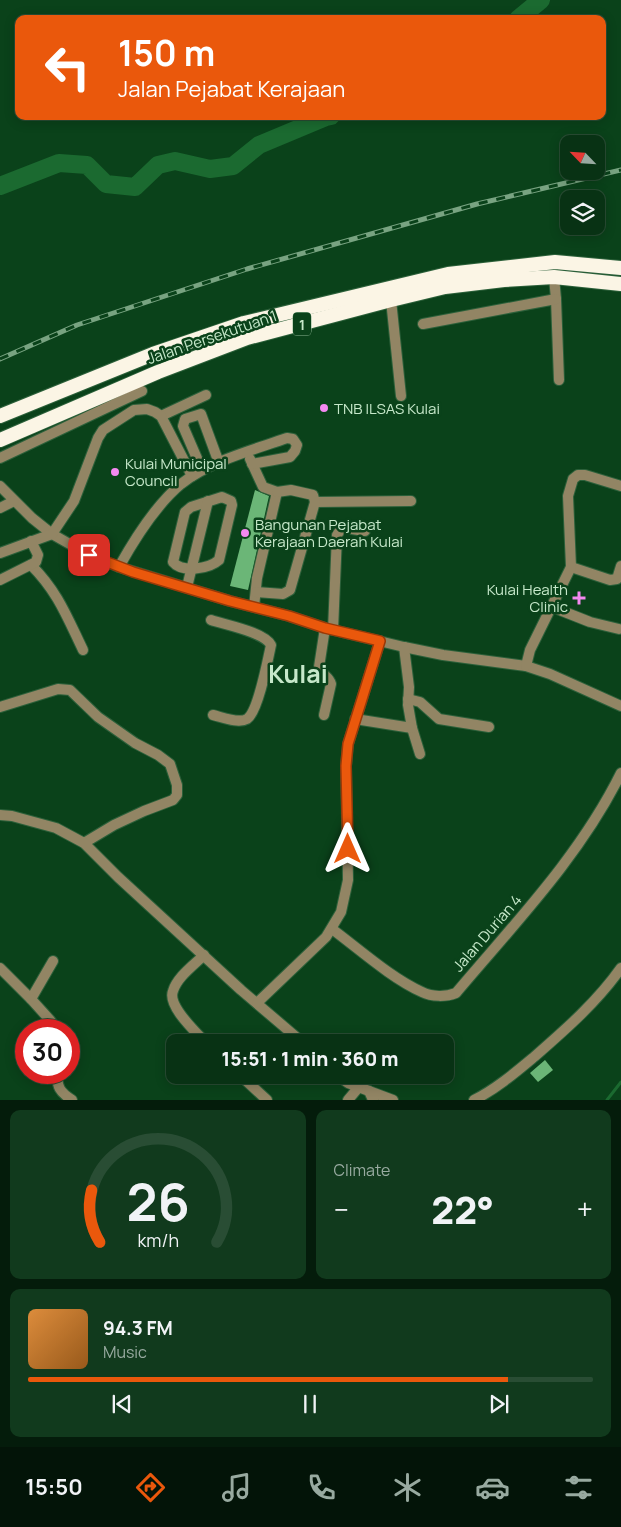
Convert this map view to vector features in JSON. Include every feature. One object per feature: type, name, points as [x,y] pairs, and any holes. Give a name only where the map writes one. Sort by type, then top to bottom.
[{"type":"highway","name":"Jalan Persekutuan 1","points":[[0,416],[153,354],[244,323],[448,274],[555,262],[621,268]]},
{"type":"highway","name":"Jalan Persekutuan 1","points":[[0,440],[158,372],[247,338],[390,300],[445,288],[504,280],[554,277],[621,284]]},
{"type":"street","points":[[554,277],[559,380]]},
{"type":"street","points":[[423,324],[556,299]]},
{"type":"street","points":[[390,300],[401,396]]},
{"type":"street","points":[[0,458],[142,392]]},
{"type":"street","points":[[161,416],[206,395]]},
{"type":"street","points":[[0,553],[52,534],[74,501],[98,438],[103,430],[134,410],[147,409],[161,416],[192,476]]},
{"type":"street","points":[[95,414],[103,430]]},
{"type":"street","points":[[202,470],[183,426],[185,419],[188,417],[201,414],[219,463]]},
{"type":"street","points":[[119,567],[154,514],[180,485],[192,476],[246,452],[287,438],[293,439],[297,445],[290,457],[252,464]]},
{"type":"street","points":[[246,452],[263,487],[277,492],[291,490],[312,495],[315,502],[290,590],[283,594],[256,592]]},
{"type":"street","points":[[526,666],[530,650],[571,567],[568,496],[573,479],[578,475],[585,475],[621,486]]},
{"type":"street","points":[[0,477],[3,488],[14,501],[52,534],[89,555],[119,567],[329,629],[443,655],[526,666],[550,674],[621,706]]},
{"type":"street","points":[[254,607],[259,570],[277,492]]},
{"type":"street","points":[[222,497],[231,501],[221,556],[215,563],[192,569],[177,566],[173,562],[183,514],[187,509],[222,497]]},
{"type":"street","points":[[0,508],[14,501]]},
{"type":"street","points":[[187,588],[208,501]]},
{"type":"street","points":[[315,502],[410,501]]},
{"type":"street","points":[[324,715],[332,684],[330,679],[320,671],[319,667],[329,629],[337,535],[341,529],[345,528],[365,531]]},
{"type":"street","points":[[0,580],[36,562],[38,555],[31,541]]},
{"type":"street","points":[[31,565],[47,580],[58,598],[83,650]]},
{"type":"street","points":[[571,567],[610,580],[617,579],[621,566]]},
{"type":"street","points":[[552,608],[619,630]]},
{"type":"street","points":[[211,620],[259,635],[268,640],[271,645],[262,687],[253,713],[247,719],[240,721],[213,715]]},
{"type":"street","points":[[257,1003],[332,929],[341,912],[348,880],[346,766],[348,744],[380,641]]},
{"type":"street","points":[[404,647],[412,728],[420,754]]},
{"type":"street","points":[[0,706],[58,689],[70,690],[98,717],[170,764],[177,785],[177,795],[173,800],[114,825],[84,843]]},
{"type":"street","points":[[408,699],[420,702],[439,720],[489,727]]},
{"type":"street","points":[[356,719],[412,728]]},
{"type":"street","name":"Jalan Durian 4","points":[[332,929],[396,977],[423,993],[446,997],[456,993],[580,844],[610,797],[621,773]]},
{"type":"street","points":[[0,815],[12,816],[56,828],[84,843],[118,878],[293,1034]]},
{"type":"street","points":[[198,1034],[182,1016],[172,998],[172,992],[177,982],[204,955]]},
{"type":"street","points":[[31,999],[53,961]]},
{"type":"street","points":[[0,968],[49,1019]]},
{"type":"street","points":[[474,1100],[513,1074],[566,1029],[591,1006],[621,968]]},
{"type":"street","points":[[57,1084],[60,1090],[72,1100]]},
{"type":"street","points":[[250,1084],[267,1100]]},
{"type":"street","points":[[350,1084],[371,1095],[393,1100]]},
{"type":"street","points":[[348,1100],[358,1088]]},
{"type":"building","points":[[255,490],[269,496],[248,590],[230,586]]},
{"type":"building","points":[[545,1060],[553,1070],[538,1082],[530,1073]]},
{"type":"waterway","points":[[523,15],[541,0]]},
{"type":"waterway","points":[[0,186],[59,163],[87,165],[106,184],[135,187],[158,165],[175,161],[210,169],[233,166],[259,145],[319,120]]},
{"type":"waterway","points":[[607,1100],[621,1082]]},
{"type":"railway","points":[[0,359],[77,325],[247,269],[477,204],[621,170]]},
{"type":"place","name":"TNB ILSAS Kulai","points":[[324,408]]},
{"type":"place","name":"Kulai Municipal Council","points":[[115,472]]},
{"type":"place","name":"Bangunan Pejabat Kerajaan Daerah Kulai","points":[[245,533]]},
{"type":"place","name":"Kulai Health Clinic","points":[[579,598]]},
{"type":"district","name":"Kulai","points":[[298,673]]},
{"type":"route","points":[[89,555],[133,572],[230,601],[289,616],[325,628],[380,641],[348,744],[346,766],[348,849]]}]
